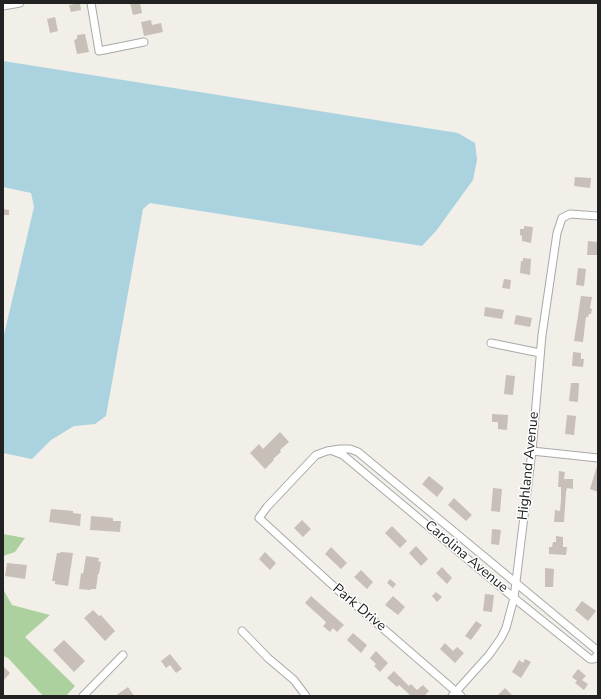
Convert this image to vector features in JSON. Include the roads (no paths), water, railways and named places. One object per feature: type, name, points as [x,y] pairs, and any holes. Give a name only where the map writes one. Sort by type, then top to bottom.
[{"type":"street","points":[[3,6],[20,3]]},
{"type":"street","points":[[91,3],[99,51],[144,42]]},
{"type":"street","name":"Highland Avenue","points":[[456,695],[501,638],[506,628],[514,598],[532,451],[540,353],[557,233],[562,218],[570,214],[598,216]]},
{"type":"street","points":[[491,343],[540,353]]},
{"type":"street","name":"Carolina Avenue","points":[[259,518],[267,507],[316,455],[327,451],[350,449],[358,452],[598,651]]},
{"type":"street","name":"Carolina Avenue","points":[[333,451],[343,455],[514,598],[590,659],[594,659],[598,654]]},
{"type":"street","points":[[532,451],[598,458]]},
{"type":"street","points":[[419,519],[427,510]]},
{"type":"street","name":"Park Drive","points":[[259,518],[456,695]]},
{"type":"street","points":[[242,631],[268,658],[294,680],[306,696]]},
{"type":"street","points":[[83,696],[123,655]]},
{"type":"water","points":[[3,61],[458,133],[475,143],[477,160],[473,180],[436,231],[422,246],[150,203],[143,209],[106,416],[95,424],[74,426],[51,440],[32,459],[3,453],[3,339],[34,207],[31,193],[3,187]]}]
